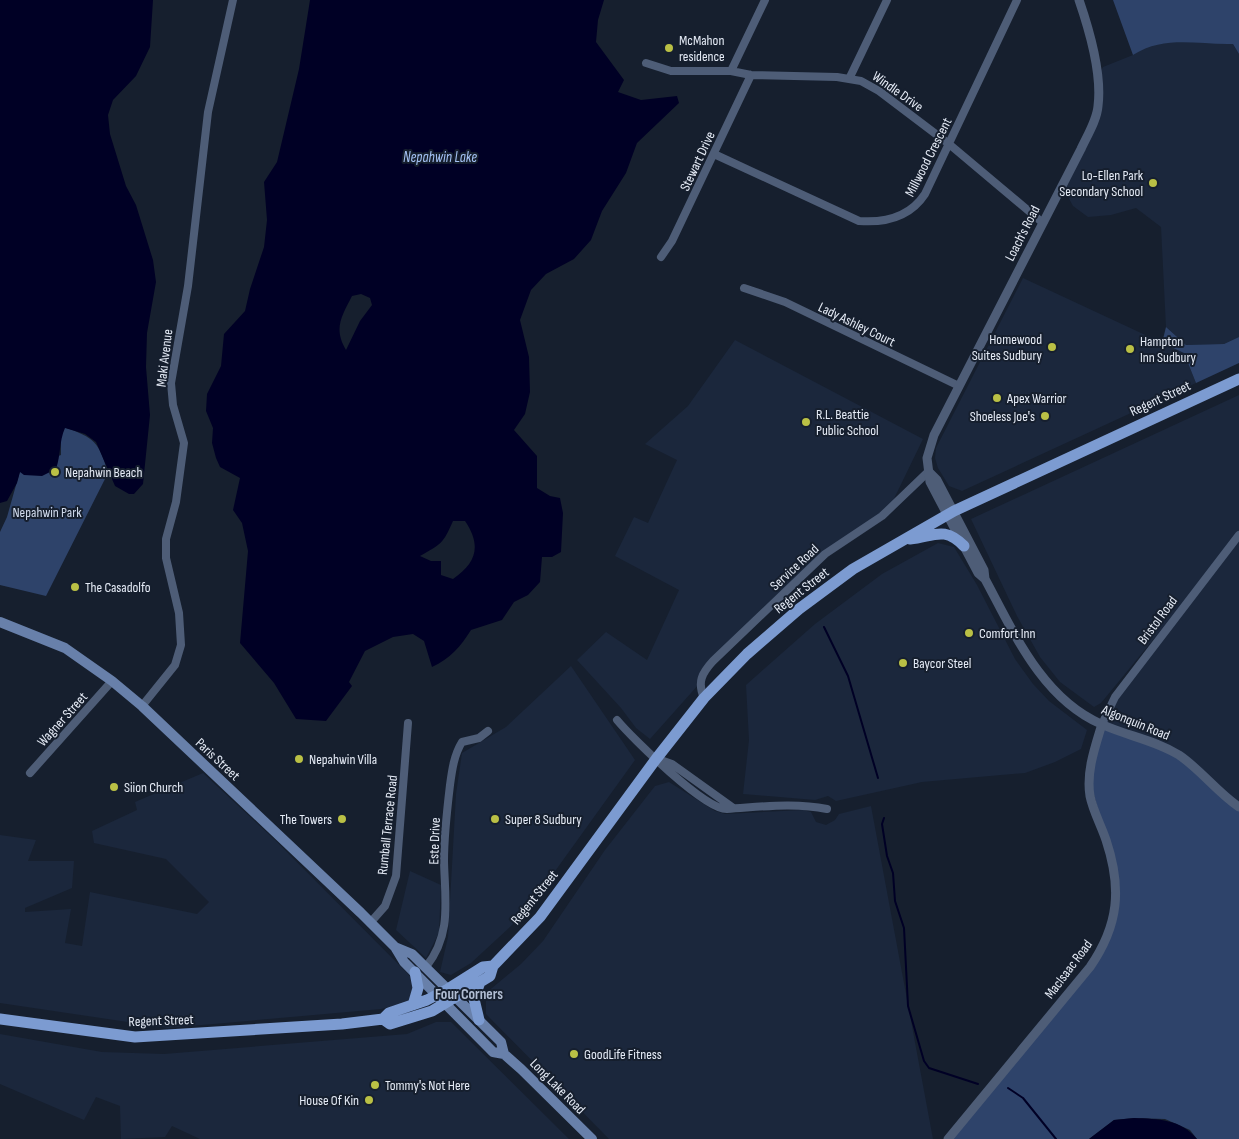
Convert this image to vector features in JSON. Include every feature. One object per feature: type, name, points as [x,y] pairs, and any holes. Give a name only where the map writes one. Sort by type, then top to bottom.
[{"type":"main road","name":"Regent Street","points":[[0,1019],[135,1038],[342,1024],[383,1019],[389,1013],[437,995],[452,993],[480,982],[490,976],[493,966],[540,917],[656,759],[704,698],[746,654],[799,609],[853,569],[950,513],[1239,379]]},
{"type":"main road","points":[[904,540],[943,532],[953,536],[964,546]]},
{"type":"main road","name":"Paris Street","points":[[0,622],[65,648],[112,681],[142,706],[370,922],[395,947],[414,972],[437,995]]},
{"type":"main road","name":"Paris Street","points":[[395,947],[412,954],[452,993]]},
{"type":"main road","name":"Regent Street","points":[[383,1019],[390,1024],[406,1020],[446,1004],[452,993],[483,967],[493,966]]},
{"type":"main road","points":[[413,1005],[418,988],[414,972]]},
{"type":"main road","points":[[479,1020],[474,998],[480,982]]},
{"type":"main road","name":"Long Lake Road","points":[[452,993],[501,1042],[504,1054],[592,1139]]},
{"type":"main road","name":"Long Lake Road","points":[[437,995],[493,1052],[504,1054]]},
{"type":"street","name":"Maki Avenue","points":[[142,706],[176,665],[181,645],[179,613],[166,558],[166,539],[176,502],[184,443],[173,405],[171,383],[188,286],[208,112],[233,0]]},
{"type":"street","points":[[731,71],[766,0]]},
{"type":"street","points":[[850,78],[887,0]]},
{"type":"street","name":"Millwood Crescent","points":[[714,154],[859,222],[874,223],[904,215],[917,206],[949,144],[1017,0]]},
{"type":"street","name":"Loach's Road","points":[[929,471],[927,458],[930,442],[1082,149],[1098,107],[1097,78],[1086,21],[1079,0]]},
{"type":"street","name":"Windle Drive","points":[[646,63],[671,71],[731,71],[751,75],[850,78],[861,81],[879,91],[949,144],[1043,223]]},
{"type":"street","name":"Stewart Drive","points":[[661,257],[672,241],[751,75]]},
{"type":"street","name":"Lady Ashley Court","points":[[744,288],[785,302],[959,386]]},
{"type":"street","points":[[929,471],[936,480],[950,513]]},
{"type":"street","name":"Service Road","points":[[704,698],[700,684],[703,672],[713,661],[825,554],[882,516],[929,471]]},
{"type":"street","name":"Algonquin Road","points":[[950,513],[978,573],[986,579]]},
{"type":"street","name":"Algonquin Road","points":[[950,513],[984,570],[986,579],[1031,662],[1051,686],[1072,706],[1102,724],[1163,747],[1179,756],[1225,798],[1239,807]]},
{"type":"street","name":"Bristol Road","points":[[1102,724],[1115,697],[1239,536]]},
{"type":"street","name":"Wagner Street","points":[[30,773],[112,681]]},
{"type":"street","points":[[616,720],[632,738],[656,759],[672,764],[732,808],[798,805],[827,809]]},
{"type":"street","name":"Rumball Terrace Road","points":[[370,922],[385,906],[396,876],[408,722]]},
{"type":"street","name":"MacIsaac Road","points":[[948,1139],[1090,968],[1108,936],[1116,898],[1116,873],[1092,804],[1089,777],[1102,724]]},
{"type":"street","name":"Este Drive","points":[[426,967],[438,948],[443,934],[448,899],[444,860],[453,762],[462,742],[478,738],[488,731]]},
{"type":"shaded area","name":"Lo-Ellen Park Secondary School","points":[[1177,41],[1233,44],[1239,54],[1239,337],[1224,344],[1186,345],[1166,327],[1161,227],[1136,208],[1111,215],[1088,217],[1073,206],[1066,193],[1067,174],[1098,107],[1097,78],[1103,67],[1133,55],[1148,45]]},
{"type":"shaded area","points":[[1023,278],[1184,353],[1196,383],[962,491],[949,486],[938,468],[935,458],[936,448]]},
{"type":"shaded area","points":[[735,340],[923,439],[889,509],[825,554],[703,672],[699,684],[650,739],[636,728],[621,708],[577,660],[606,632],[647,660],[679,590],[615,556],[634,517],[648,523],[677,460],[645,444],[688,406]]},
{"type":"shaded area","points":[[1239,395],[1239,807],[1102,724],[1115,697],[1232,544],[1101,703],[1094,707],[1060,682],[1040,657],[1017,616],[971,519]]},
{"type":"shaded area","points":[[938,543],[954,547],[977,585],[1015,659],[1033,684],[1049,701],[1087,730],[1081,749],[1055,762],[1025,773],[922,782],[836,801],[828,796],[815,800],[743,794],[749,740],[746,685],[815,624],[882,574]]},
{"type":"shaded area","points":[[571,666],[635,760],[535,899],[511,926],[471,963],[451,975],[440,972],[448,937],[456,794],[462,753],[506,727]]},
{"type":"shaded area","points":[[203,773],[275,840],[417,983],[416,1001],[381,1009],[168,1028],[0,1003],[0,835],[36,840],[28,861],[74,861],[72,888],[25,908],[25,912],[71,909],[65,943],[82,946],[90,892],[197,914],[209,902],[166,859],[94,843],[92,831],[137,810],[135,802]]},
{"type":"shaded area","points":[[669,782],[715,811],[725,814],[803,810],[811,812],[816,822],[826,825],[835,820],[839,814],[871,806],[933,1139],[609,1139],[486,1014],[486,993],[521,964],[543,941],[605,850],[655,786]]},
{"type":"shaded area","points":[[410,871],[441,885],[439,933],[426,958],[396,930]]},
{"type":"shaded area","points":[[436,1022],[451,1022],[569,1139],[200,1139],[172,1126],[165,1137],[121,1139],[120,1106],[96,1097],[84,1120],[0,1084],[0,1034],[102,1052],[164,1054],[407,1034]]},
{"type":"green space","points":[[1113,0],[1239,0],[1239,54],[1233,44],[1182,42],[1157,45],[1133,55]]},
{"type":"green space","points":[[1166,327],[1186,345],[1224,344],[1239,337],[1239,363],[1196,383],[1184,353],[1162,343]]},
{"type":"green space","name":"Nepahwin Park","points":[[64,427],[83,434],[94,442],[102,454],[108,473],[46,596],[0,585],[0,532],[7,517],[20,471],[61,455],[61,437]]},
{"type":"green space","points":[[1102,724],[1163,746],[1239,807],[1239,1139],[1197,1139],[1190,1130],[1165,1119],[1134,1118],[1114,1120],[1089,1139],[948,1139],[1100,953],[1116,898],[1106,838],[1089,777]]},
{"type":"water","points":[[0,0],[153,0],[150,47],[136,76],[113,100],[108,115],[110,134],[126,186],[136,205],[153,260],[156,282],[147,333],[146,367],[150,415],[143,484],[134,494],[129,494],[115,486],[96,442],[85,434],[65,428],[56,469],[42,476],[24,475],[20,472],[17,483],[7,501],[0,503]]},
{"type":"water","name":"Nepahwin Lake","points":[[310,0],[604,0],[598,20],[596,42],[624,80],[618,92],[641,100],[677,96],[679,103],[637,143],[626,173],[602,211],[591,240],[574,259],[546,274],[531,290],[520,320],[529,357],[530,392],[525,414],[514,430],[537,456],[537,488],[550,496],[560,498],[563,513],[561,552],[552,557],[542,557],[540,582],[528,595],[514,602],[502,620],[471,630],[454,652],[438,664],[432,667],[424,641],[413,634],[393,637],[365,651],[349,682],[352,686],[326,721],[296,719],[274,683],[240,643],[248,551],[242,523],[233,510],[240,478],[220,467],[212,443],[213,428],[206,411],[207,394],[221,366],[224,334],[245,311],[264,247],[267,220],[264,182],[277,162],[299,69]],"holes":[[[361,294],[370,298],[372,305],[360,321],[346,350],[340,335],[340,322],[352,296]],[[453,521],[465,521],[474,538],[475,546],[474,553],[467,567],[453,579],[441,575],[441,561],[431,561],[420,556],[441,543]]]},
{"type":"water","points":[[1134,1118],[1168,1121],[1184,1127],[1197,1139],[1089,1139],[1114,1120]]},
{"type":"waterway","points":[[824,627],[848,676],[878,778]]},
{"type":"waterway","points":[[884,818],[882,824],[887,856],[893,873],[895,901],[904,928],[908,1006],[924,1061],[929,1068],[978,1084]]},
{"type":"waterway","points":[[1008,1088],[1023,1098],[1056,1139]]},
{"type":"place","name":"McMahon residence","points":[[669,48]]},
{"type":"place","name":"Lo-Ellen Park Secondary School","points":[[1153,183]]},
{"type":"place","name":"Homewood Suites Sudbury","points":[[1052,347]]},
{"type":"place","name":"Hampton Inn Sudbury","points":[[1130,349]]},
{"type":"place","name":"Apex Warrior","points":[[997,398]]},
{"type":"place","name":"Shoeless Joe's","points":[[1045,416]]},
{"type":"place","name":"R.L. Beattie Public School","points":[[806,422]]},
{"type":"place","name":"Nepahwin Beach","points":[[55,472]]},
{"type":"place","name":"The Casadolfo","points":[[75,587]]},
{"type":"place","name":"Comfort Inn","points":[[969,633]]},
{"type":"place","name":"Baycor Steel","points":[[903,663]]},
{"type":"place","name":"Nepahwin Villa","points":[[299,759]]},
{"type":"place","name":"Siion Church","points":[[114,787]]},
{"type":"place","name":"The Towers","points":[[342,819]]},
{"type":"place","name":"Super 8 Sudbury","points":[[495,819]]},
{"type":"place","name":"GoodLife Fitness","points":[[574,1054]]},
{"type":"place","name":"Tommy's Not Here","points":[[375,1085]]},
{"type":"place","name":"House Of Kin","points":[[369,1100]]},
{"type":"district","name":"Four Corners","points":[[469,994]]}]
